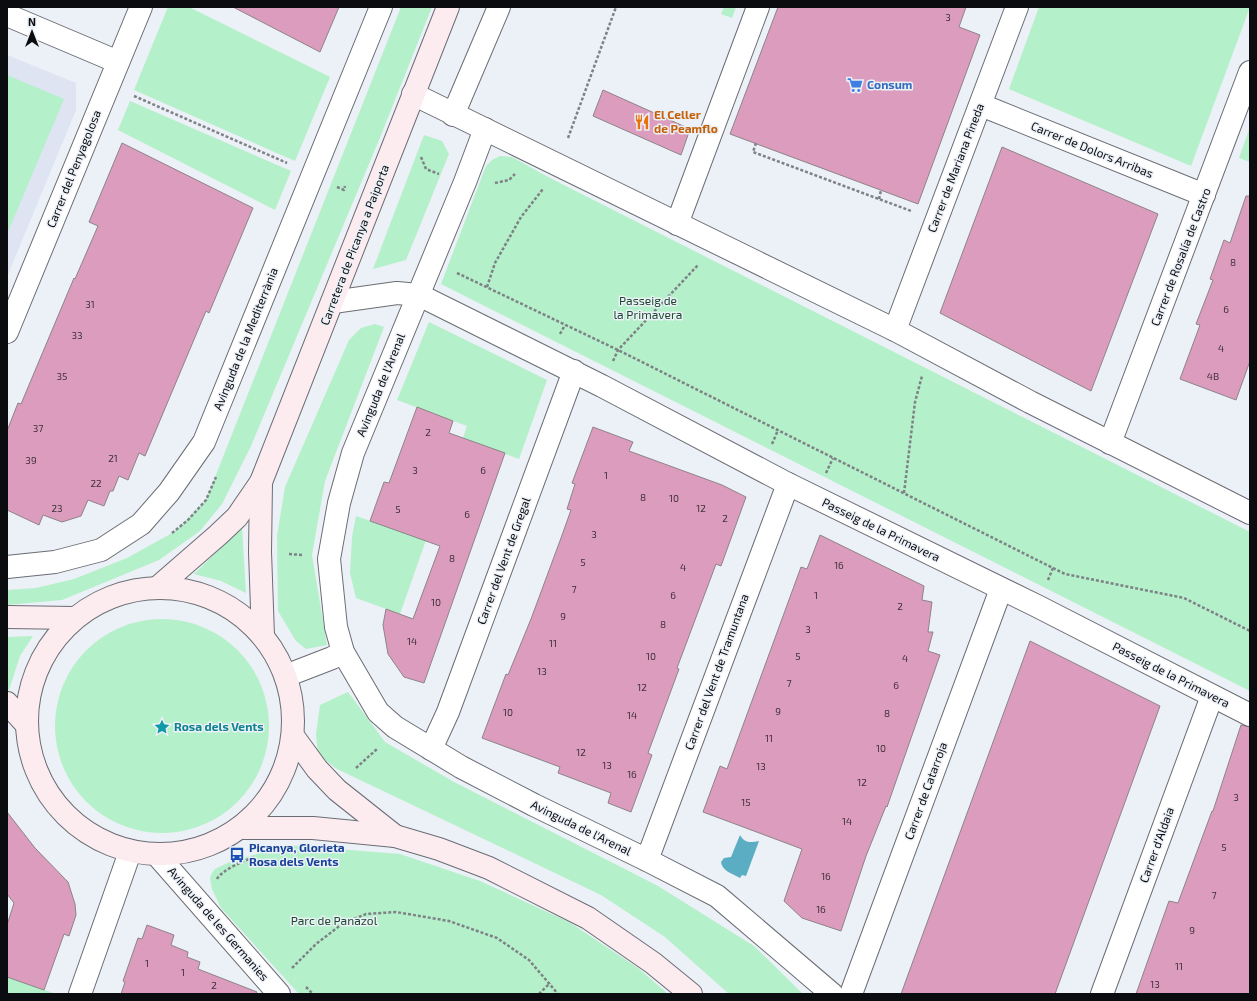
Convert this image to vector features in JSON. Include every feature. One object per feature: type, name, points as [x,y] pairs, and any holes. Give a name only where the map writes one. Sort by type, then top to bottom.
[{"type":"street","name":"Carrer del Penyagolosa","points":[[7,332],[141,7]]},
{"type":"street","name":"Avinguda de la Mediterrània","points":[[7,567],[55,562],[100,550],[141,524],[168,492],[204,442],[381,7]]},
{"type":"street","name":"Carretera de Picanya a Paiporta","points":[[157,588],[237,517],[261,482],[448,7]]},
{"type":"street","points":[[453,115],[499,7]]},
{"type":"street","points":[[677,224],[758,7]]},
{"type":"street","name":"Carrer de Mariana Pineda","points":[[895,330],[981,105],[1016,7]]},
{"type":"street","points":[[7,16],[118,62]]},
{"type":"street","name":"Carrer de Rosalía de Castro","points":[[1110,443],[1250,72]]},
{"type":"street","points":[[413,94],[453,115],[485,129],[895,330],[1110,443],[1250,513]]},
{"type":"street","name":"Carrer de Dolors Arribas","points":[[981,105],[1204,196]]},
{"type":"street","name":"Avinguda de l'Arenal","points":[[485,129],[354,453],[339,503],[329,559],[336,627],[343,652],[378,712],[395,727],[461,767],[717,896],[832,994]]},
{"type":"street","name":"Passeig de la Primavera","points":[[333,302],[397,293],[419,295],[574,371],[788,484],[1001,589],[1250,715]]},
{"type":"street","name":"Carrer del Vent de Gregal","points":[[431,749],[448,712],[574,371]]},
{"type":"street","name":"Carretera de Picanya a Paiporta","points":[[261,482],[260,552],[263,636]]},
{"type":"street","name":"Carrer del Vent de Tramuntana","points":[[647,860],[788,484]]},
{"type":"street","points":[[157,588],[196,593],[233,609],[263,636],[288,675],[293,709],[292,736],[280,780],[267,801],[244,828],[192,851],[157,855],[130,852],[82,830],[52,801],[32,764],[25,723],[30,684],[47,648],[74,618],[112,596],[157,588]]},
{"type":"street","name":"Carrer de Catarroja","points":[[851,994],[1001,589]]},
{"type":"street","points":[[7,617],[74,618]]},
{"type":"street","points":[[288,675],[332,658],[343,652]]},
{"type":"street","name":"Carrer d'Aldaia","points":[[1102,994],[1212,696]]},
{"type":"street","points":[[7,703],[25,723]]},
{"type":"street","points":[[292,736],[317,769],[337,790],[395,836]]},
{"type":"street","points":[[244,828],[313,828],[395,836],[438,848],[489,868],[588,918],[652,963],[691,994]]},
{"type":"street","points":[[80,994],[130,852]]},
{"type":"street","name":"Avinguda de les Germanies","points":[[157,855],[279,994]]},
{"type":"path","points":[[569,135],[616,7]]},
{"type":"path","points":[[132,96],[293,166]]},
{"type":"path","points":[[756,143],[753,152],[914,212]]},
{"type":"path","points":[[422,152],[420,159],[426,169],[445,176]]},
{"type":"path","points":[[494,184],[509,180],[520,170]]},
{"type":"path","points":[[487,287],[495,263],[521,217],[546,184]]},
{"type":"path","points":[[879,199],[882,190]]},
{"type":"path","points":[[618,350],[699,263]]},
{"type":"path","points":[[454,271],[618,350],[1065,574],[1184,598],[1250,630]]},
{"type":"path","points":[[904,493],[916,402],[923,375]]},
{"type":"path","points":[[770,450],[778,430]]},
{"type":"path","points":[[824,477],[832,458]]},
{"type":"path","points":[[284,554],[305,555]]},
{"type":"path","points":[[1047,581],[1053,568]]},
{"type":"path","points":[[354,770],[380,746]]},
{"type":"path","points":[[290,969],[316,944],[342,924],[366,914],[396,912],[449,921],[497,938],[528,960],[550,983],[558,994]]},
{"type":"path","points":[[539,994],[550,983]]},
{"type":"shaded area","points":[[7,55],[76,83],[76,110],[7,277]]},
{"type":"green space","points":[[168,7],[189,7],[330,77],[295,161],[134,90]]},
{"type":"green space","points":[[401,7],[432,7],[379,140],[251,446],[222,504],[200,531],[159,560],[62,600],[7,605],[7,590],[36,588],[74,579],[127,558],[174,532],[206,500]]},
{"type":"green space","points":[[724,7],[736,7],[732,18],[721,14]]},
{"type":"green space","points":[[1039,7],[1250,7],[1191,166],[1009,89]]},
{"type":"green space","points":[[7,75],[64,99],[7,234]]},
{"type":"green space","points":[[130,101],[291,171],[275,210],[118,130]]},
{"type":"green space","points":[[1250,127],[1250,162],[1239,158]]},
{"type":"green space","points":[[424,135],[442,141],[449,154],[406,260],[373,269]]},
{"type":"green space","name":"Passeig de la Primavera","points":[[500,156],[512,157],[550,178],[1250,532],[1250,691],[441,284],[486,166],[492,160]]},
{"type":"green space","points":[[429,322],[547,380],[519,459],[463,438],[467,426],[397,400]]},
{"type":"green space","points":[[375,324],[384,327],[325,481],[312,555],[327,645],[306,649],[296,641],[278,611],[277,536],[285,487],[349,340],[361,328]]},
{"type":"green space","points":[[356,516],[426,540],[400,614],[356,598],[350,573],[352,537]]},
{"type":"green space","points":[[242,527],[246,593],[221,581],[194,574]]},
{"type":"green space","points":[[162,619],[183,621],[203,627],[221,637],[238,650],[251,667],[261,685],[267,705],[269,726],[267,747],[261,767],[251,785],[238,802],[221,815],[203,825],[183,831],[162,833],[141,831],[121,825],[103,815],[86,802],[73,785],[63,767],[57,747],[55,726],[57,705],[63,685],[73,667],[86,650],[103,637],[121,627],[141,621]]},
{"type":"green space","points":[[33,636],[20,656],[9,690],[7,688],[7,637]]},
{"type":"green space","points":[[348,692],[385,742],[454,782],[658,886],[754,946],[803,994],[729,994],[665,937],[601,895],[337,769],[318,755],[316,734],[320,705]]},
{"type":"green space","name":"Parc de Panazol","points":[[288,845],[400,854],[480,881],[569,922],[638,968],[668,994],[299,994],[221,908],[212,889],[210,878],[215,869],[232,861]]},
{"type":"green space","points":[[7,977],[56,994],[7,994]]},
{"type":"water","points":[[740,835],[748,842],[759,841],[746,876],[742,875],[740,878],[723,868],[721,862],[724,858],[731,857]]},
{"type":"building","points":[[233,7],[339,7],[320,52]]},
{"type":"building","name":"Consum","points":[[778,7],[966,7],[959,27],[980,35],[918,204],[730,134]]},
{"type":"building","name":"El Celler de Peamflo","points":[[603,90],[690,129],[681,155],[593,116]]},
{"type":"building","points":[[122,143],[253,208],[209,313],[206,311],[145,456],[139,453],[128,480],[119,476],[113,491],[110,491],[104,506],[88,500],[81,516],[62,522],[43,515],[39,525],[7,510],[7,431],[18,403],[21,404],[74,278],[75,279],[98,226],[89,222]]},
{"type":"building","points":[[1002,147],[1158,214],[1091,391],[940,313]]},
{"type":"building","points":[[1246,196],[1250,196],[1250,361],[1236,400],[1180,379],[1200,325],[1196,324],[1213,280],[1210,279],[1224,240],[1230,243]]},
{"type":"building","points":[[417,407],[453,421],[449,433],[505,453],[424,683],[404,677],[388,654],[383,625],[386,609],[413,619],[440,546],[370,521],[384,482],[389,483]]},
{"type":"building","points":[[593,427],[633,442],[629,451],[722,485],[746,497],[721,566],[716,564],[677,668],[679,669],[648,753],[652,755],[631,812],[608,803],[611,793],[558,773],[560,767],[482,738],[506,674],[508,675],[531,619],[571,510],[567,509],[575,484],[572,483]]},
{"type":"building","points":[[820,535],[924,586],[922,600],[932,602],[928,632],[933,632],[928,651],[940,655],[887,807],[886,806],[866,856],[841,931],[802,918],[784,901],[802,849],[703,812],[720,766],[727,769],[801,567],[807,569]]},
{"type":"building","points":[[1030,641],[1160,706],[1055,994],[901,994]]},
{"type":"building","points":[[1241,725],[1250,727],[1250,994],[1136,994],[1169,901],[1178,903],[1213,811]]},
{"type":"building","points":[[7,812],[35,848],[68,882],[75,904],[76,915],[69,936],[64,934],[44,990],[7,977],[7,925],[14,903],[7,894]]},
{"type":"building","points":[[147,925],[174,935],[171,945],[188,952],[187,957],[200,962],[198,969],[257,992],[256,994],[121,994],[125,982],[123,981],[138,938],[142,939]]},
{"type":"place","name":"Consum","points":[[855,85]]},
{"type":"place","name":"El Celler de Peamflo","points":[[642,122]]},
{"type":"place","name":"Rosa dels Vents","points":[[162,727]]},
{"type":"place","name":"Picanya, Glorieta Rosa dels Vents","points":[[237,855]]}]
